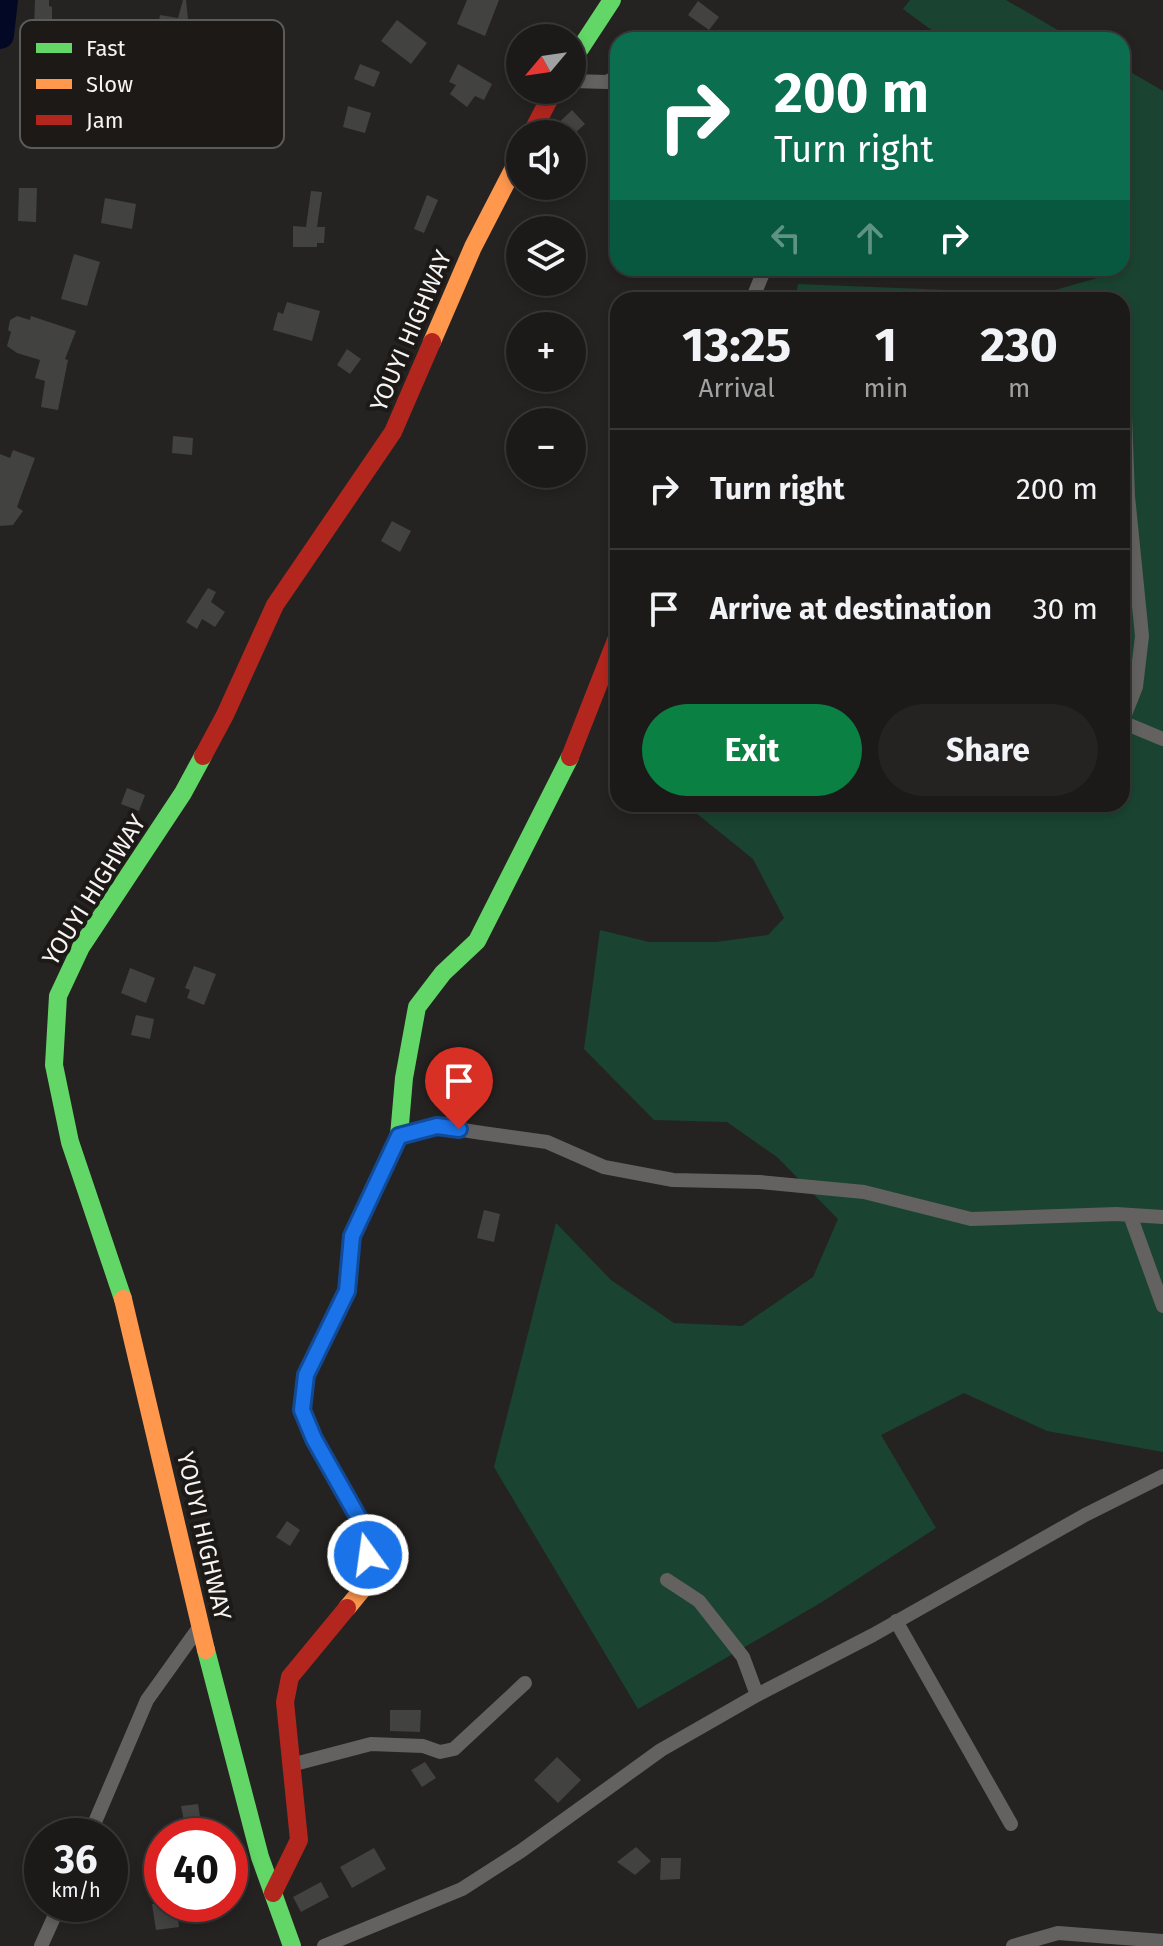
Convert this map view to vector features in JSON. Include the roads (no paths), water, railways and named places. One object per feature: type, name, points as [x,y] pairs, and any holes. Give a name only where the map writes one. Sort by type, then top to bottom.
[{"type":"main road","points":[[586,40],[612,0]]},
{"type":"main road","name":"YOUYI HIGHWAY","points":[[292,1946],[260,1857],[200,1626],[122,1296],[70,1142],[54,1065],[58,996],[81,947],[183,793],[225,715],[275,605],[393,432],[473,247],[506,183]]},
{"type":"main road","points":[[273,1893],[299,1840],[285,1702],[290,1677],[370,1580],[366,1531],[314,1439],[302,1410],[306,1375],[347,1291],[352,1236],[399,1136],[404,1078],[417,1007],[443,973],[477,941],[564,771],[610,655]]},
{"type":"street","points":[[586,81],[610,80]]},
{"type":"street","points":[[1130,516],[1142,636],[1136,687],[1130,702]]},
{"type":"street","points":[[1130,725],[1163,739]]},
{"type":"street","points":[[399,1136],[437,1126],[495,1134],[547,1142],[604,1167],[673,1180],[760,1182],[864,1192],[971,1219],[1163,1217]]},
{"type":"street","points":[[1130,1215],[1163,1306]]},
{"type":"street","points":[[324,1946],[462,1889],[521,1851],[661,1750],[1085,1515],[1163,1476]]},
{"type":"street","points":[[667,1580],[699,1601],[743,1657],[757,1695]]},
{"type":"street","points":[[896,1621],[1011,1824]]},
{"type":"street","points":[[97,1818],[147,1700],[200,1626]]},
{"type":"street","points":[[291,1765],[371,1744],[423,1746],[440,1752],[454,1749],[525,1683]]},
{"type":"street","points":[[41,1946],[52,1922]]},
{"type":"street","points":[[1013,1946],[1058,1933],[1163,1941]]},
{"type":"waterway","points":[[0,35],[4,0]]}]
